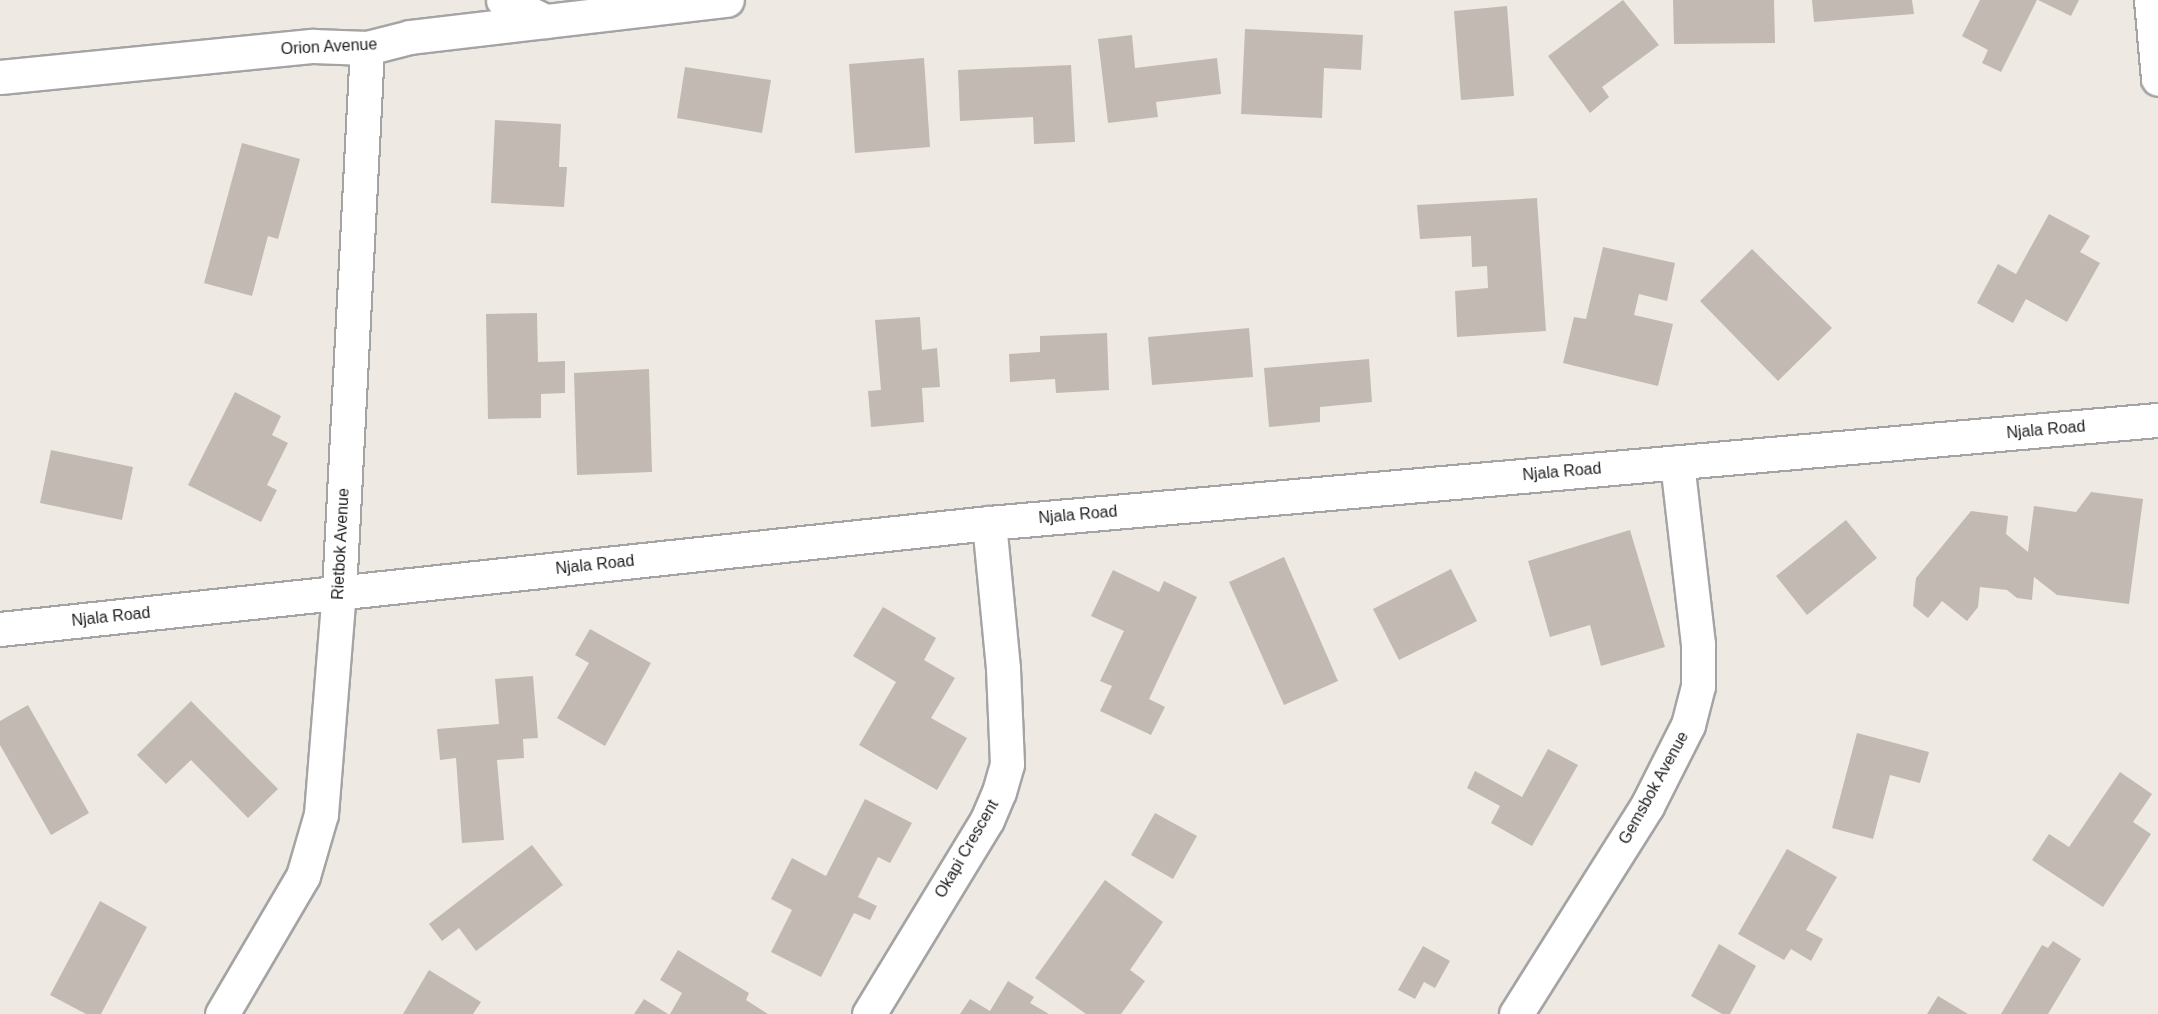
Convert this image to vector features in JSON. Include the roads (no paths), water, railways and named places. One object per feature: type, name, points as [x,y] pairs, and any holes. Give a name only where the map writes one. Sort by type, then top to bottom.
[{"type":"street","points":[[503,0],[545,21]]},
{"type":"street","name":"Orion Avenue","points":[[0,77],[313,46],[367,48],[410,37],[728,0]]},
{"type":"street","points":[[2151,0],[2158,79]]},
{"type":"street","name":"Rietbok Avenue","points":[[222,1014],[288,904],[314,846],[321,814],[339,591],[367,48]]},
{"type":"street","name":"Njala Road","points":[[0,629],[989,523],[2158,420]]},
{"type":"street","name":"Gemsbok Avenue","points":[[1516,1014],[1647,806],[1688,725],[1698,686],[1698,644],[1677,462]]},
{"type":"street","name":"Okapi Crescent","points":[[869,1014],[987,820],[999,792],[1007,764],[1003,668],[989,523]]}]
